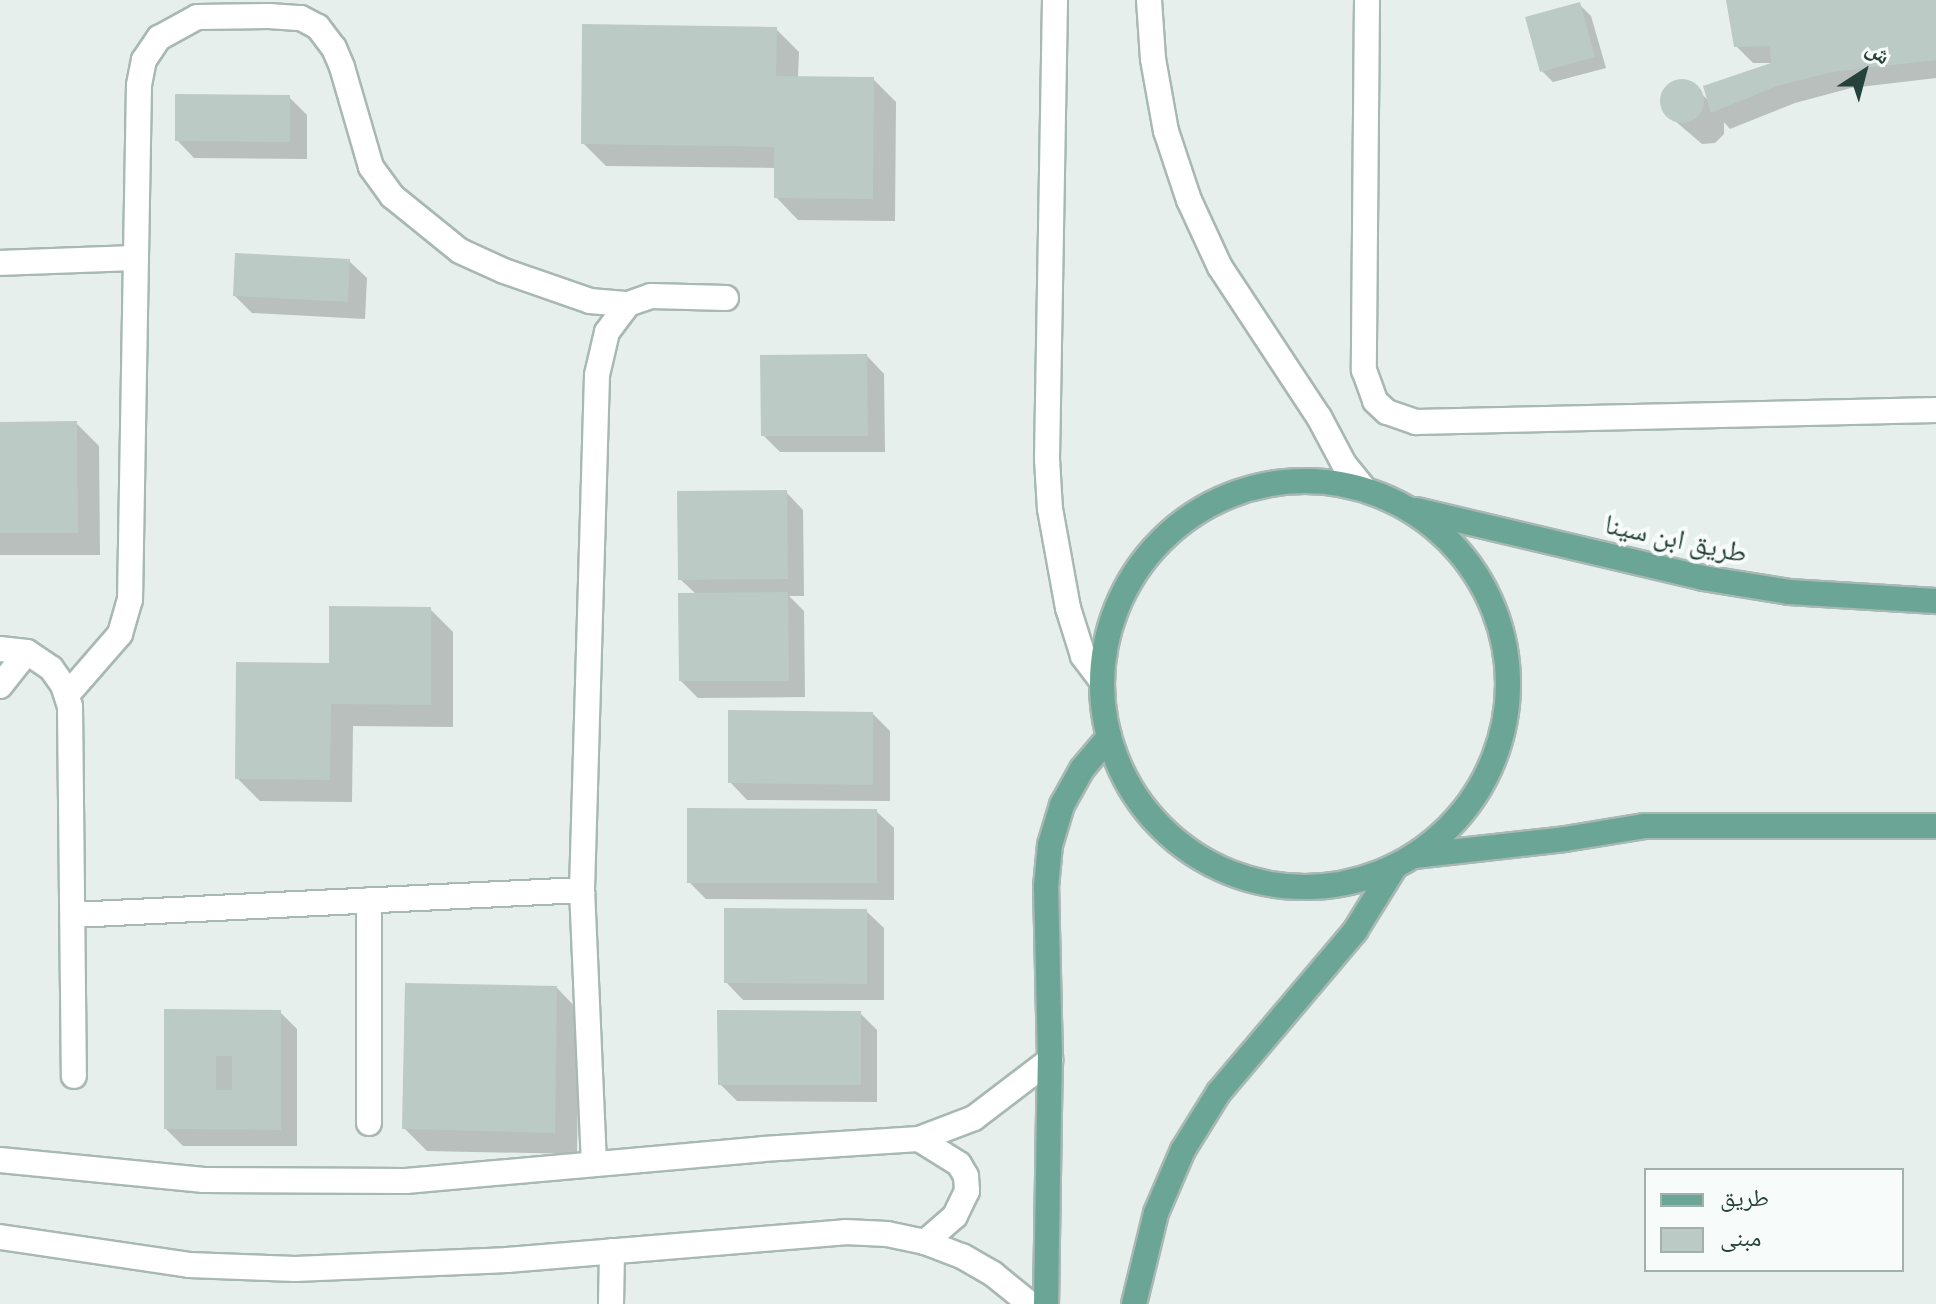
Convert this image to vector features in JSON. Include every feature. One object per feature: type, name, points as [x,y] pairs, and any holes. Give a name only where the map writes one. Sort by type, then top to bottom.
[{"type":"main road","points":[[1134,1304],[1156,1213],[1183,1150],[1219,1092],[1355,931],[1404,862],[1459,818],[1492,768],[1508,711],[1507,651],[1488,594],[1454,545],[1408,508],[1364,489],[1318,480],[1271,483],[1226,496],[1185,519],[1150,551],[1124,589],[1108,633],[1101,680],[1109,737],[1128,784],[1159,825],[1198,857],[1245,878],[1295,887],[1346,884],[1404,862],[1657,825],[1936,826]]},
{"type":"main road","name":"طريق ابن سينا","points":[[1408,508],[1703,578],[1789,592],[1936,601]]},
{"type":"main road","points":[[1046,1304],[1050,1060],[1046,887],[1050,845],[1068,793],[1082,769],[1109,737]]},
{"type":"street","points":[[1055,0],[1047,459],[1050,509],[1068,608],[1083,656],[1101,680]]},
{"type":"street","points":[[1149,0],[1153,59],[1166,131],[1189,200],[1220,267],[1319,417],[1344,464],[1364,489]]},
{"type":"street","points":[[1367,0],[1364,370],[1375,401],[1387,412],[1416,422],[1936,410]]},
{"type":"street","points":[[67,695],[120,634],[130,600],[139,85],[144,60],[159,38],[197,17],[290,17],[318,27],[334,48],[371,167],[392,196],[460,251],[549,289],[590,301],[628,304],[651,296],[726,298]]},
{"type":"street","points":[[0,263],[136,258]]},
{"type":"street","points":[[594,1164],[582,890],[597,375],[607,332],[628,304]]},
{"type":"street","points":[[0,649],[27,652],[51,668],[70,706],[74,1076]]},
{"type":"street","points":[[0,686],[27,652]]},
{"type":"street","points":[[73,915],[582,890]]},
{"type":"street","points":[[369,900],[369,1123]]},
{"type":"street","points":[[0,1160],[117,1174],[305,1183],[406,1181],[919,1139],[974,1118],[1050,1060]]},
{"type":"street","points":[[919,1139],[959,1164],[966,1176],[967,1191],[955,1216],[925,1242]]},
{"type":"street","points":[[0,1237],[189,1265],[295,1269],[401,1267],[845,1232],[887,1234],[925,1242],[962,1256],[993,1274],[1030,1304]]},
{"type":"street","points":[[611,1304],[612,1251]]},
{"type":"building","points":[[1726,0],[1936,0],[1936,60],[1832,72],[1777,86],[1711,113],[1703,86],[1771,63],[1770,46],[1734,47]]},
{"type":"building","points":[[1580,2],[1595,57],[1540,72],[1525,17]]},
{"type":"building","points":[[582,24],[777,27],[776,76],[874,77],[873,199],[774,198],[774,147],[581,144]]},
{"type":"building","points":[[1682,79],[1697,86],[1704,101],[1697,116],[1682,123],[1667,116],[1660,101],[1667,86]]},
{"type":"building","points":[[175,94],[290,95],[290,142],[175,141]]},
{"type":"building","points":[[235,253],[350,259],[348,302],[233,296]]},
{"type":"building","points":[[867,354],[868,436],[761,436],[760,355]]},
{"type":"building","points":[[77,421],[78,533],[0,533],[0,422]]},
{"type":"building","points":[[787,490],[788,579],[678,580],[677,491]]},
{"type":"building","points":[[788,592],[789,681],[679,681],[678,593]]},
{"type":"building","points":[[329,606],[431,607],[431,705],[331,704],[330,780],[235,779],[236,662],[329,663]]},
{"type":"building","points":[[728,710],[873,712],[873,785],[728,783]]},
{"type":"building","points":[[687,808],[877,809],[877,883],[687,883]]},
{"type":"building","points":[[724,908],[867,909],[867,984],[724,983]]},
{"type":"building","points":[[405,983],[557,986],[555,1133],[402,1129]]},
{"type":"building","points":[[164,1009],[281,1010],[281,1130],[164,1129]],"holes":[[[216,1056],[232,1056],[232,1090],[216,1090]]]},
{"type":"building","points":[[717,1010],[861,1011],[861,1085],[718,1085]]}]
